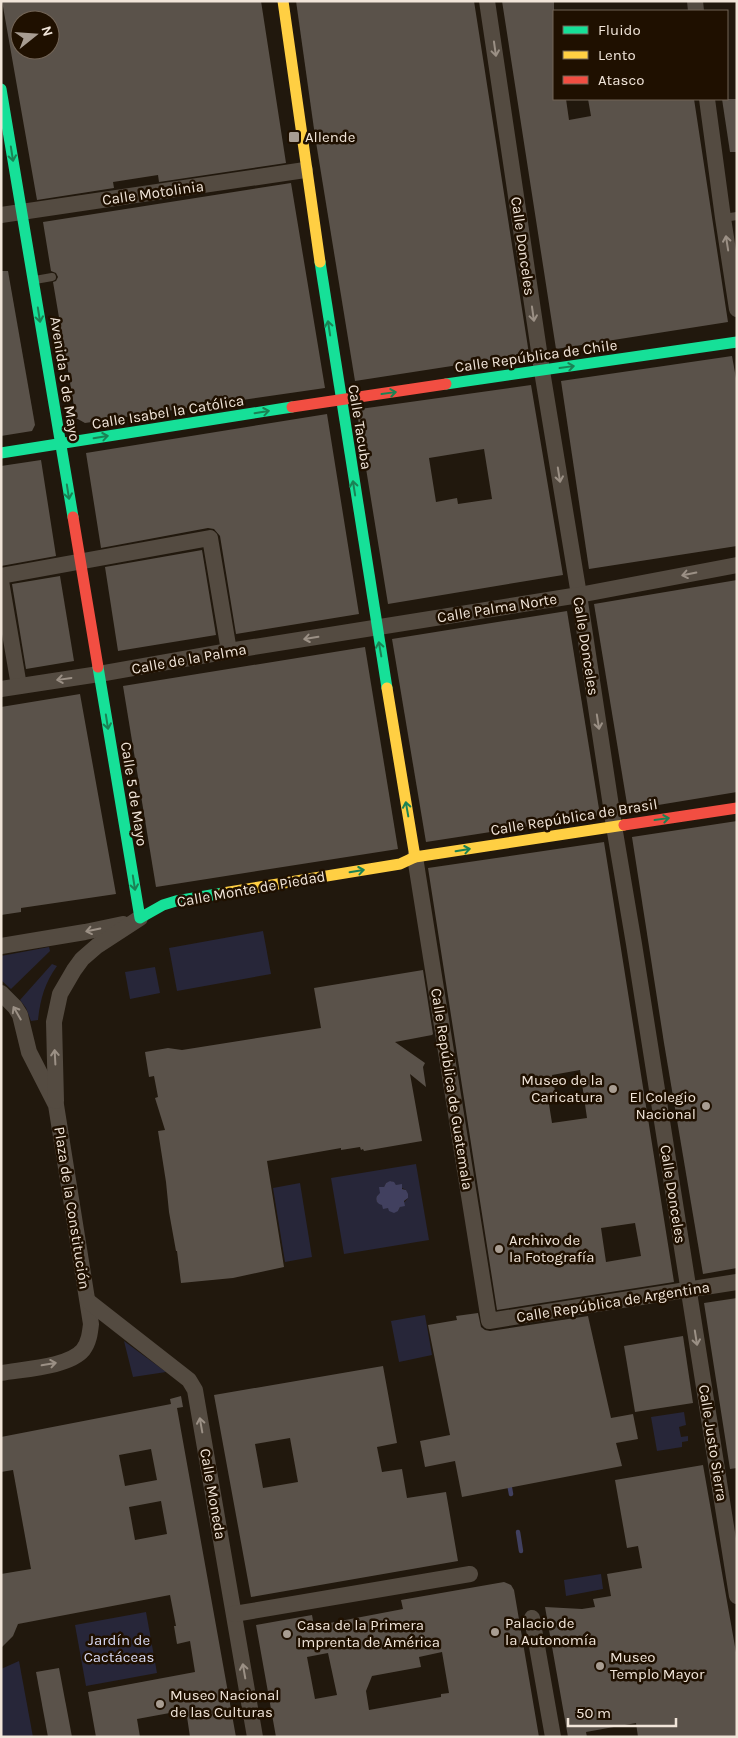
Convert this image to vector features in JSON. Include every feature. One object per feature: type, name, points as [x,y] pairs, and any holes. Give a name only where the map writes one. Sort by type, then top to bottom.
[{"type":"street","name":"Calle Tacuba","points":[[283,1],[305,170],[340,399],[415,857]]},
{"type":"street","name":"Calle Donceles","points":[[488,1],[542,371],[688,1290]]},
{"type":"street","name":"Avenida 5 de Mayo","points":[[1,89],[99,674]]},
{"type":"street","points":[[707,100],[730,217],[737,309]]},
{"type":"street","name":"Calle Motolinia","points":[[1,216],[305,170]]},
{"type":"street","name":"Calle República de Chile","points":[[340,399],[737,342]]},
{"type":"street","name":"Calle Isabel la Católica","points":[[1,453],[340,399]]},
{"type":"street","points":[[1,576],[210,538],[230,651]]},
{"type":"street","name":"Calle Palma Norte","points":[[376,628],[579,595],[737,565]]},
{"type":"street","points":[[1,581],[18,686]]},
{"type":"street","name":"Calle de la Palma","points":[[1,689],[376,628]]},
{"type":"street","name":"Calle 5 de Mayo","points":[[99,674],[140,918]]},
{"type":"street","name":"Calle República de Brasil","points":[[415,857],[737,808]]},
{"type":"street","name":"Calle Monte de Piedad","points":[[1,946],[85,932],[124,923],[140,918],[162,905],[176,901],[400,864],[415,857]]},
{"type":"street","name":"Calle República de Guatemala","points":[[415,857],[489,1321]]},
{"type":"street","points":[[56,1105],[54,1022],[60,994],[82,959],[97,946],[140,918]]},
{"type":"street","name":"Plaza de la Constitución","points":[[1,994],[15,1007],[20,1015],[29,1052],[56,1105],[91,1324],[89,1339],[84,1349],[76,1357],[62,1362],[1,1373]]},
{"type":"street","name":"Calle República de Argentina","points":[[489,1321],[737,1282]]},
{"type":"street","name":"Calle Justo Sierra","points":[[688,1290],[737,1596]]},
{"type":"street","name":"Calle Moneda","points":[[88,1301],[189,1380],[195,1390],[255,1737]]},
{"type":"street","points":[[234,1614],[470,1574]]},
{"type":"street","points":[[532,1618],[553,1737]]},
{"type":"lane","points":[[33,280],[52,277]]},
{"type":"green space","points":[[263,931],[271,974],[177,991],[169,948]]},
{"type":"green space","points":[[49,947],[50,951],[11,989],[1,980],[1,956]]},
{"type":"green space","points":[[52,964],[57,966],[49,978],[44,992],[38,1020],[31,1021],[26,1008],[20,1000]]},
{"type":"green space","points":[[155,967],[160,993],[130,999],[125,972]]},
{"type":"green space","points":[[416,1164],[429,1240],[344,1254],[331,1178]],"holes":[[[391,1181],[406,1190],[408,1198],[398,1211],[378,1203],[376,1200],[386,1183]]]},
{"type":"green space","points":[[300,1183],[312,1257],[285,1262],[273,1188]]},
{"type":"green space","points":[[425,1315],[432,1355],[399,1362],[391,1321]]},
{"type":"green space","points":[[124,1341],[166,1372],[133,1377]]},
{"type":"green space","points":[[684,1412],[686,1425],[679,1427],[681,1437],[688,1436],[688,1441],[682,1442],[682,1447],[657,1451],[651,1417]]},
{"type":"green space","points":[[601,1574],[603,1589],[566,1596],[564,1580]]},
{"type":"green space","name":"Jardín de Cactáceas","points":[[146,1612],[157,1673],[86,1686],[75,1625]]},
{"type":"green space","points":[[19,1661],[33,1737],[1,1737],[1,1669]]},
{"type":"water","points":[[390,1181],[396,1185],[402,1184],[402,1189],[406,1190],[408,1194],[408,1198],[404,1201],[405,1206],[400,1207],[394,1213],[389,1211],[388,1208],[383,1209],[382,1205],[376,1200],[380,1193],[379,1187],[384,1187]]},
{"type":"building","points":[[2,1],[261,1],[286,163],[159,182],[158,175],[113,182],[114,188],[37,200],[12,60],[60,60],[60,10],[10,10],[10,46]]},
{"type":"building","points":[[296,1],[474,1],[529,354],[355,381],[315,136]]},
{"type":"building","points":[[502,1],[554,1],[553,100],[566,100],[569,120],[591,116],[588,100],[694,100],[728,322],[556,349]]},
{"type":"building","points":[[737,99],[737,152],[730,152],[722,100]]},
{"type":"building","points":[[291,183],[325,388],[85,423],[76,418],[53,282],[58,277],[56,273],[51,271],[43,222]]},
{"type":"building","points":[[1,271],[8,271],[35,425],[32,431],[1,436]]},
{"type":"building","points":[[732,356],[737,384],[737,546],[589,569],[561,381]]},
{"type":"building","points":[[531,385],[563,575],[388,604],[357,413],[360,409]],"holes":[[[484,449],[492,499],[458,504],[457,498],[436,502],[429,458]]]},
{"type":"building","points":[[327,414],[359,614],[236,634],[220,536],[214,529],[208,528],[101,548],[86,453]]},
{"type":"building","points":[[41,460],[56,556],[1,566],[1,466]]},
{"type":"building","points":[[202,550],[216,635],[118,651],[105,567]]},
{"type":"building","points":[[60,576],[74,661],[26,669],[12,584]]},
{"type":"building","points":[[737,580],[737,792],[628,810],[594,604]]},
{"type":"building","points":[[567,611],[600,815],[426,842],[392,639]]},
{"type":"building","points":[[365,647],[398,849],[156,887],[123,686]]},
{"type":"building","points":[[80,694],[116,894],[21,908],[21,912],[1,915],[1,707]]},
{"type":"building","points":[[737,821],[737,1268],[703,1274],[632,837]]},
{"type":"building","points":[[604,842],[674,1282],[497,1310],[428,868]],"holes":[[[580,1070],[587,1118],[552,1123],[548,1098],[556,1097],[552,1075]],[[635,1223],[641,1256],[606,1262],[601,1228]]]},
{"type":"building","points":[[423,970],[433,1034],[395,1042],[425,1063],[423,1067],[426,1087],[410,1074],[422,1141],[364,1151],[360,1147],[341,1150],[341,1148],[267,1161],[284,1267],[233,1278],[181,1283],[158,1131],[165,1130],[155,1098],[158,1097],[154,1076],[149,1077],[145,1052],[168,1048],[182,1050],[321,1028],[314,988]]},
{"type":"building","points":[[737,1298],[737,1468],[730,1469],[704,1303]]},
{"type":"building","points":[[478,1313],[481,1327],[490,1331],[588,1316],[611,1418],[633,1414],[638,1439],[616,1443],[622,1466],[462,1497],[455,1461],[425,1467],[420,1441],[450,1435],[428,1325],[457,1320],[456,1316]]},
{"type":"building","points":[[683,1336],[693,1403],[635,1412],[624,1346]]},
{"type":"building","points":[[383,1366],[397,1443],[377,1447],[382,1472],[402,1469],[407,1498],[446,1492],[458,1561],[251,1597],[214,1395]],"holes":[[[290,1438],[298,1482],[263,1488],[255,1444]]]},
{"type":"building","points":[[181,1396],[183,1407],[177,1408],[236,1737],[190,1737],[186,1710],[137,1719],[140,1737],[96,1737],[88,1692],[195,1672],[190,1641],[177,1644],[174,1626],[176,1626],[170,1595],[18,1624],[13,1636],[1,1648],[1,1574],[31,1569],[13,1470],[1,1472],[1,1437],[171,1404],[170,1399]],"holes":[[[151,1449],[157,1480],[125,1486],[119,1455]],[[161,1501],[167,1534],[135,1540],[129,1507]]]},
{"type":"building","points":[[703,1465],[737,1658],[737,1737],[638,1737],[636,1723],[586,1732],[587,1737],[568,1737],[545,1607],[582,1609],[595,1607],[593,1599],[611,1596],[607,1574],[642,1568],[638,1546],[627,1548],[615,1480]]},
{"type":"building","points":[[504,1582],[511,1585],[514,1590],[539,1737],[276,1737],[256,1625],[312,1615],[314,1626],[403,1609],[401,1600]],"holes":[[[442,1652],[449,1693],[441,1694],[441,1697],[369,1710],[366,1691],[372,1676],[421,1667],[419,1657]],[[328,1653],[337,1695],[315,1699],[307,1657]]]},
{"type":"building","points":[[59,1668],[72,1737],[48,1737],[36,1672]]},
{"type":"waterway","points":[[509,1483],[511,1494]]},
{"type":"waterway","points":[[518,1532],[521,1551]]},
{"type":"traffic: fast","points":[[1,89],[73,517]]},
{"type":"traffic: fast","points":[[320,262],[387,688]]},
{"type":"traffic: fast","points":[[446,384],[737,342]]},
{"type":"traffic: fast","points":[[1,453],[292,407]]},
{"type":"traffic: fast","points":[[98,667],[140,918],[163,905],[176,901],[223,893]]},
{"type":"traffic: slow","points":[[283,1],[320,262]]},
{"type":"traffic: slow","points":[[387,688],[415,857]]},
{"type":"traffic: slow","points":[[223,893],[400,864],[415,857],[624,825]]},
{"type":"traffic: jam","points":[[292,407],[446,384]]},
{"type":"traffic: jam","points":[[73,517],[98,667]]},
{"type":"traffic: jam","points":[[624,825],[737,808]]},
{"type":"place","name":"Allende","points":[[294,137]]},
{"type":"place","name":"Museo de la Caricatura","points":[[613,1089]]},
{"type":"place","name":"El Colegio Nacional","points":[[706,1106]]},
{"type":"place","name":"Archivo de la Fotografía","points":[[499,1249]]},
{"type":"place","name":"Palacio de la Autonomía","points":[[495,1632]]},
{"type":"place","name":"Casa de la Primera Imprenta de América","points":[[287,1634]]},
{"type":"place","name":"Museo Templo Mayor","points":[[600,1666]]},
{"type":"place","name":"Museo Nacional de las Culturas","points":[[160,1704]]}]
